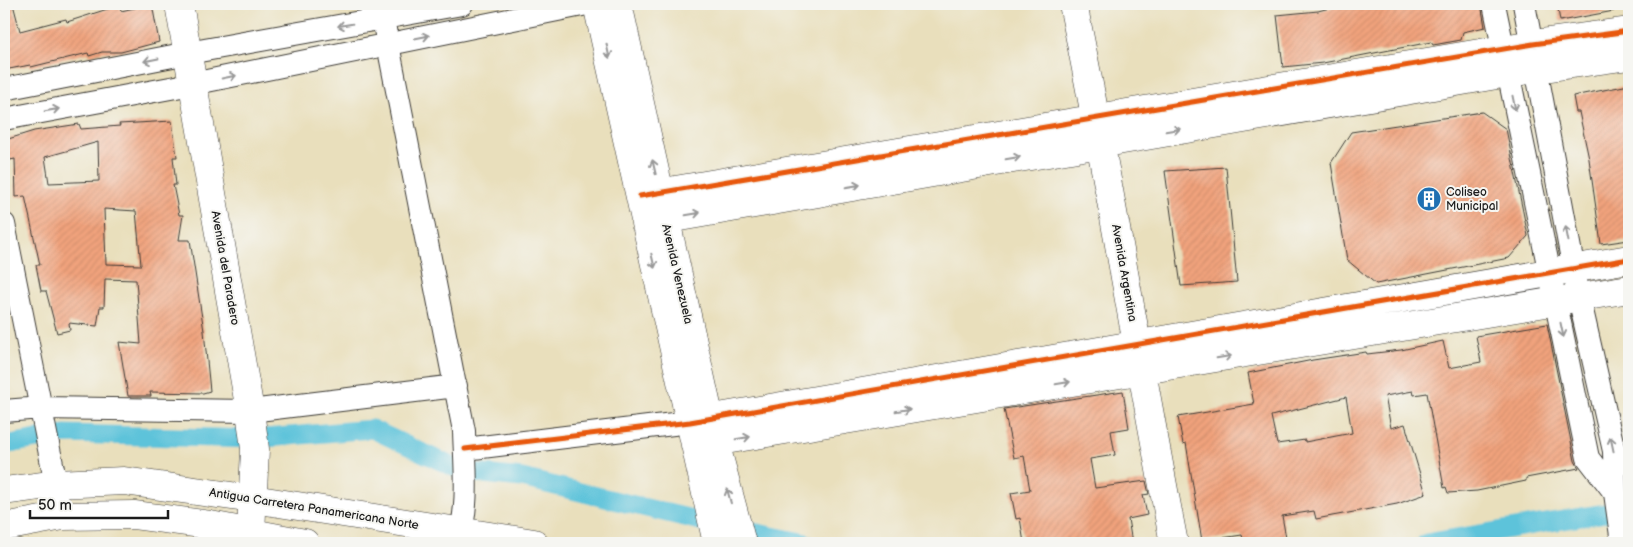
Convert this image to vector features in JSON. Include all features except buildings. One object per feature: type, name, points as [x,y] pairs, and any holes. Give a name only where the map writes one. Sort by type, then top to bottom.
[{"type":"street","name":"Avenida del Paradero","points":[[179,4],[250,411],[255,449],[251,533]]},
{"type":"street","points":[[4,89],[188,53],[381,11],[462,4]]},
{"type":"street","points":[[4,119],[192,84],[587,4]]},
{"type":"street","name":"Avenida Venezuela","points":[[597,4],[652,208],[702,432],[717,543]]},
{"type":"street","name":"Avenida Venezuela","points":[[618,4],[652,208]]},
{"type":"street","name":"Avenida Argentina","points":[[1074,4],[1174,543]]},
{"type":"street","points":[[1494,4],[1506,62],[1562,270],[1568,300],[1588,458],[1615,493],[1622,543]]},
{"type":"street","points":[[1524,4],[1535,57],[1562,270]]},
{"type":"street","points":[[381,11],[464,431],[464,502],[459,537]]},
{"type":"street","points":[[652,208],[1535,57],[1629,31]]},
{"type":"street","points":[[1535,57],[1629,56]]},
{"type":"street","points":[[4,224],[56,484],[59,517]]},
{"type":"street","points":[[1139,358],[1562,270],[1629,259]]},
{"type":"street","points":[[465,449],[702,432],[1139,358],[1568,300],[1629,289]]},
{"type":"street","points":[[4,411],[41,408],[250,411],[456,386]]},
{"type":"street","name":"Avenida Venezuela","points":[[702,432],[742,543]]},
{"type":"street","name":"Antigua Carretera Panamericana Norte","points":[[4,491],[56,484],[124,481],[253,499],[459,537],[534,543]]},
{"type":"street","points":[[4,527],[59,517],[134,515],[208,534],[251,533],[306,543]]},
{"type":"waterway","points":[[4,445],[65,434],[254,439],[372,429],[464,472],[522,478],[713,524],[806,543]]},
{"type":"waterway","points":[[1426,543],[1629,509]]},
{"type":"cycle path","points":[[640,196],[1533,44],[1629,31]]},
{"type":"cycle path","points":[[465,449],[690,422],[1629,259]]},
{"type":"place","name":"Coliseo Municipal","points":[[1429,199]]}]
